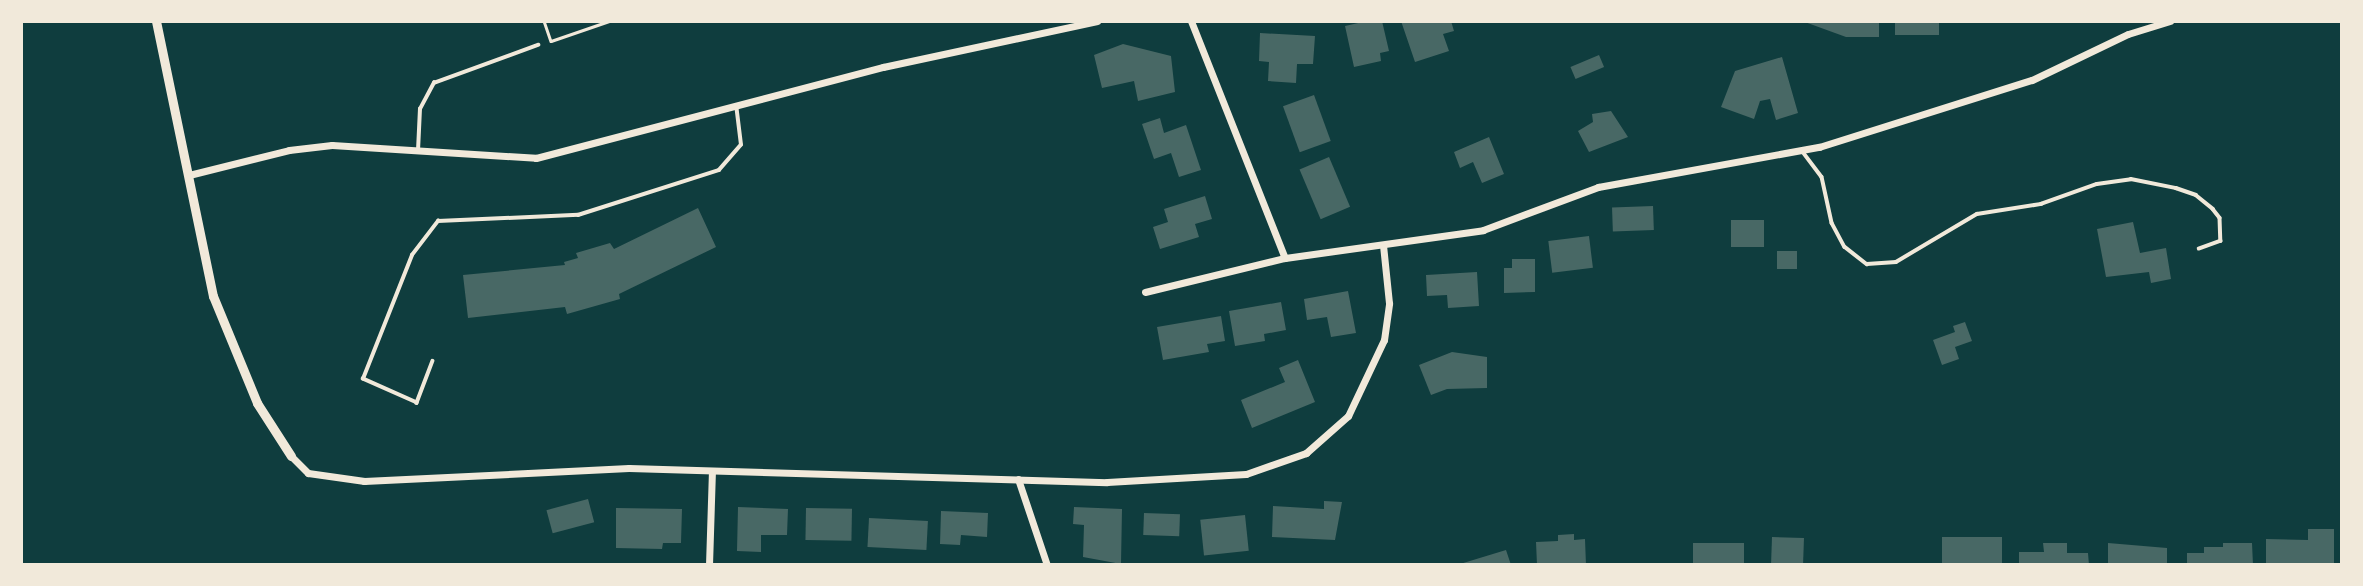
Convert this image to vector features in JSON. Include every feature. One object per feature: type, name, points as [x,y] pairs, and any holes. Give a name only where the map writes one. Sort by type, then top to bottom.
[{"type":"street","points":[[156,21],[213,296],[257,403],[290,456],[309,473],[364,481],[561,470],[1182,481],[1246,474],[1306,453],[1348,416],[1384,340],[1389,303],[1383,246]]},
{"type":"street","points":[[189,175],[300,149],[332,145],[536,158],[883,67],[1097,21]]},
{"type":"street","points":[[1191,21],[1285,258]]},
{"type":"street","points":[[1145,292],[1285,258],[1383,246],[1421,236],[1483,230],[1598,187],[1802,150],[1889,128],[2032,80],[2128,34],[2170,21]]},
{"type":"street","points":[[709,565],[712,472]]},
{"type":"street","points":[[1018,479],[1047,565]]},
{"type":"lane","points":[[418,151],[420,109],[434,83],[538,45]]},
{"type":"lane","points":[[433,360],[417,403],[363,379],[412,255],[438,221],[578,215],[719,170],[741,145],[736,106]]},
{"type":"lane","points":[[1802,150],[1822,177],[1832,223],[1845,247],[1867,264],[1896,262],[1977,214],[2041,204],[2122,179],[2176,188],[2196,195],[2213,209],[2220,218],[2221,241],[2199,249]]},
{"type":"path","points":[[544,21],[551,41],[609,21]]},
{"type":"building","points":[[1382,21],[1389,51],[1380,53],[1381,61],[1354,67],[1345,26]]},
{"type":"building","points":[[1401,21],[1451,21],[1454,31],[1443,34],[1449,51],[1415,62]]},
{"type":"building","points":[[1802,21],[1879,21],[1879,37],[1846,37]]},
{"type":"building","points":[[1895,21],[1939,21],[1939,35],[1895,35]]},
{"type":"building","points":[[1260,33],[1315,36],[1313,64],[1297,64],[1296,83],[1268,81],[1269,62],[1259,61]]},
{"type":"building","points":[[1123,44],[1171,56],[1175,92],[1138,101],[1134,81],[1102,88],[1094,55]]},
{"type":"building","points":[[1599,55],[1604,67],[1576,79],[1570,67]]},
{"type":"building","points":[[1782,57],[1798,113],[1776,120],[1770,99],[1760,101],[1754,119],[1721,107],[1735,71]]},
{"type":"building","points":[[1314,95],[1331,141],[1300,152],[1283,106]]},
{"type":"building","points":[[1611,111],[1628,137],[1589,152],[1578,131],[1593,122],[1592,114]]},
{"type":"building","points":[[1160,118],[1164,133],[1186,125],[1201,170],[1179,177],[1171,153],[1154,159],[1142,124]]},
{"type":"building","points":[[1489,137],[1504,174],[1482,183],[1473,162],[1460,168],[1454,152]]},
{"type":"building","points":[[1329,157],[1350,207],[1321,219],[1300,170]]},
{"type":"building","points":[[1205,196],[1212,219],[1195,224],[1199,237],[1160,249],[1153,227],[1168,222],[1164,209]]},
{"type":"building","points":[[1653,206],[1654,230],[1613,231],[1612,207]]},
{"type":"building","points":[[698,208],[716,247],[619,294],[620,299],[567,314],[565,307],[468,318],[463,275],[565,265],[564,262],[578,258],[576,253],[610,243],[614,249]]},
{"type":"building","points":[[1731,220],[1764,220],[1764,247],[1731,247]]},
{"type":"building","points":[[2133,222],[2140,253],[2166,248],[2171,279],[2151,283],[2149,272],[2106,277],[2097,229]]},
{"type":"building","points":[[1589,236],[1593,268],[1552,273],[1548,241]]},
{"type":"building","points":[[1777,251],[1797,251],[1797,269],[1777,269]]},
{"type":"building","points":[[1512,259],[1535,259],[1535,292],[1504,293],[1504,268],[1512,268]]},
{"type":"building","points":[[1477,272],[1479,306],[1448,308],[1447,295],[1427,296],[1426,275]]},
{"type":"building","points":[[1348,291],[1356,333],[1331,337],[1327,317],[1307,320],[1304,299]]},
{"type":"building","points":[[1281,302],[1286,330],[1264,334],[1265,341],[1235,346],[1229,311]]},
{"type":"building","points":[[1221,316],[1225,341],[1207,344],[1209,352],[1163,360],[1157,327]]},
{"type":"building","points":[[1965,322],[1972,341],[1955,347],[1959,359],[1942,365],[1933,340],[1955,332],[1953,326]]},
{"type":"building","points":[[1452,352],[1487,357],[1487,388],[1447,389],[1431,395],[1419,365]]},
{"type":"building","points":[[1298,360],[1315,402],[1252,428],[1241,400],[1285,382],[1279,368]]},
{"type":"building","points":[[588,499],[594,522],[553,533],[546,510]]},
{"type":"building","points":[[1324,501],[1342,502],[1335,540],[1272,537],[1273,506],[1324,509]]},
{"type":"building","points":[[738,507],[788,509],[787,535],[761,535],[761,552],[737,551]]},
{"type":"building","points":[[1074,507],[1122,509],[1121,564],[1083,557],[1084,525],[1073,524]]},
{"type":"building","points":[[616,508],[682,509],[681,543],[663,543],[662,549],[616,548]]},
{"type":"building","points":[[806,508],[852,509],[851,541],[805,540]]},
{"type":"building","points":[[941,511],[988,513],[987,537],[961,535],[960,545],[940,544]]},
{"type":"building","points":[[1144,513],[1180,514],[1179,536],[1143,535]]},
{"type":"building","points":[[1245,515],[1249,551],[1204,556],[1200,520]]},
{"type":"building","points":[[869,518],[928,521],[926,550],[867,547]]},
{"type":"building","points":[[2308,529],[2334,529],[2334,565],[2266,565],[2266,539],[2308,540]]},
{"type":"building","points":[[1574,534],[1574,540],[1585,539],[1586,565],[1537,565],[1536,542],[1558,541],[1558,535]]},
{"type":"building","points":[[1772,537],[1804,538],[1803,565],[1771,565]]},
{"type":"building","points":[[1942,537],[2002,537],[2002,565],[1942,565]]},
{"type":"building","points":[[1693,543],[1744,543],[1744,565],[1693,565]]},
{"type":"building","points":[[2043,543],[2067,543],[2067,553],[2088,553],[2089,565],[2019,565],[2019,552],[2044,552]]},
{"type":"building","points":[[2108,543],[2167,548],[2167,565],[2108,565]]},
{"type":"building","points":[[2223,543],[2252,543],[2253,565],[2187,565],[2187,553],[2204,553],[2204,547],[2223,547]]},
{"type":"building","points":[[1506,550],[1511,565],[1460,565],[1460,564]]}]
